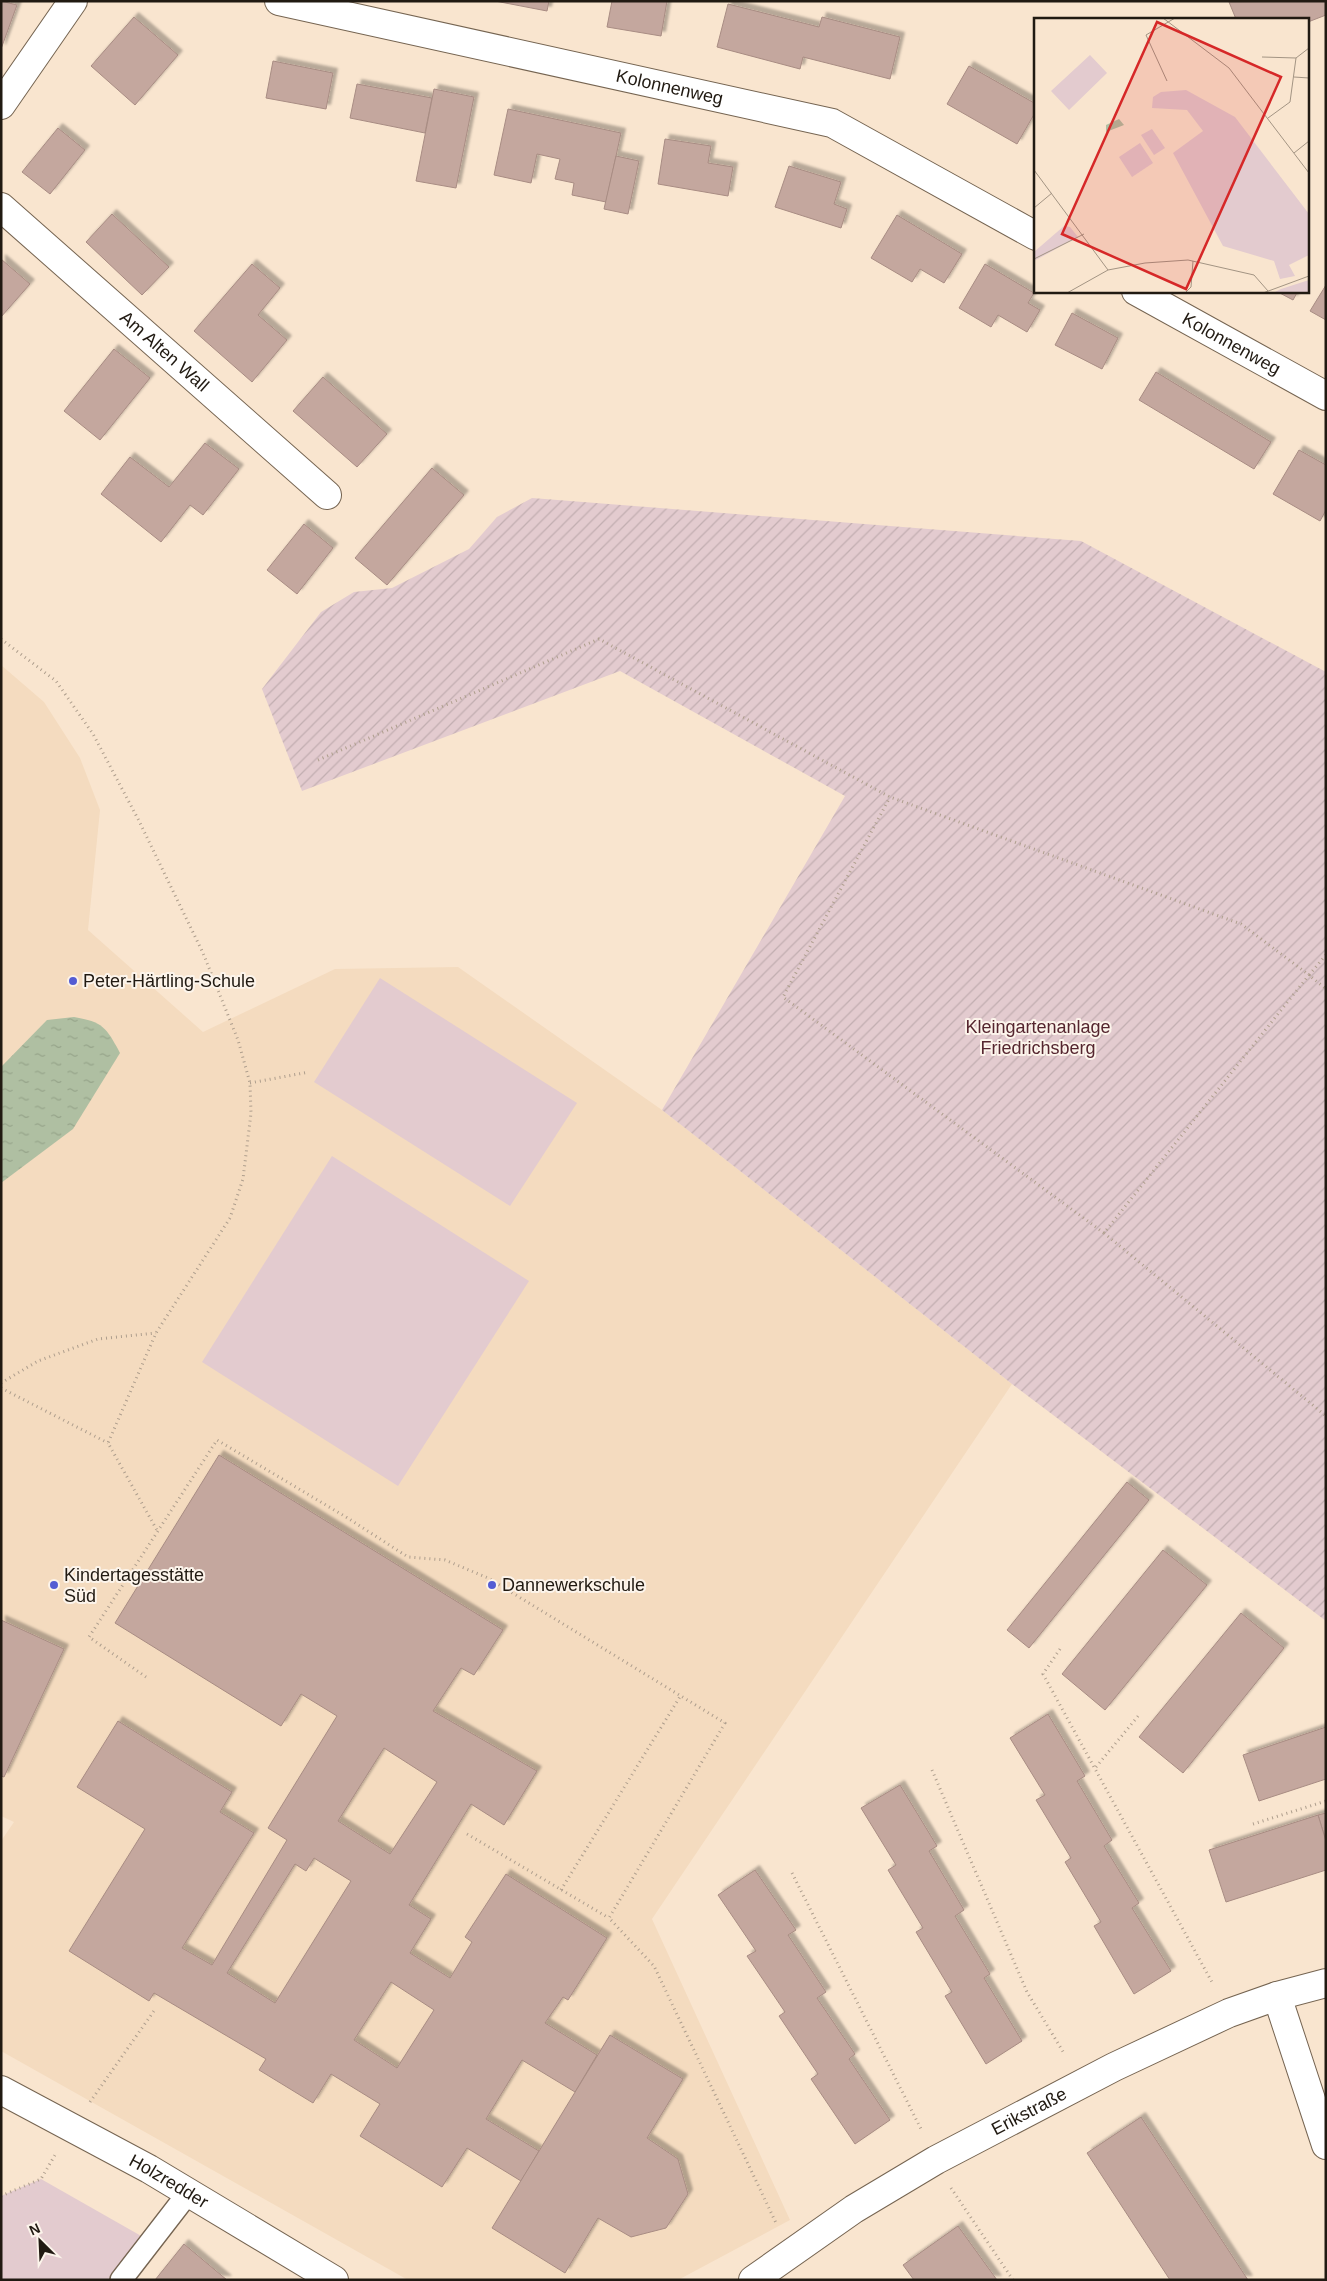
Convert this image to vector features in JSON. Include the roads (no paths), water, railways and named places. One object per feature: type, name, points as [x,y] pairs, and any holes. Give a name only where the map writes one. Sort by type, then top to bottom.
[{"type":"street","points":[[1,105],[73,1]]},
{"type":"street","name":"Kolonnenweg","points":[[279,1],[832,123],[1034,235]]},
{"type":"street","name":"Am Alten Wall","points":[[1,208],[327,495]]},
{"type":"street","name":"Kolonnenweg","points":[[1138,292],[1326,396]]},
{"type":"street","name":"Erikstraße","points":[[753,2280],[790,2252],[854,2209],[936,2160],[1081,2084],[1229,2013],[1277,1996],[1326,1982]]},
{"type":"street","points":[[1277,1996],[1326,2145]]},
{"type":"street","name":"Holzredder","points":[[1,2090],[189,2192],[334,2280]]},
{"type":"lane","points":[[121,2280],[189,2192]]},
{"type":"water","points":[[74,1017],[91,1021],[103,1027],[120,1053],[73,1129],[1,1183],[1,1067],[47,1020]]},
{"type":"place","name":"Peter-Härtling-Schule","points":[[73,981]]},
{"type":"place","name":"Kindertagesstätte Süd","points":[[54,1585]]},
{"type":"place","name":"Dannewerkschule","points":[[492,1585]]},
{"type":"park label","name":"Kleingartenanlage Friedrichsberg","points":[[1038,1037]]}]
